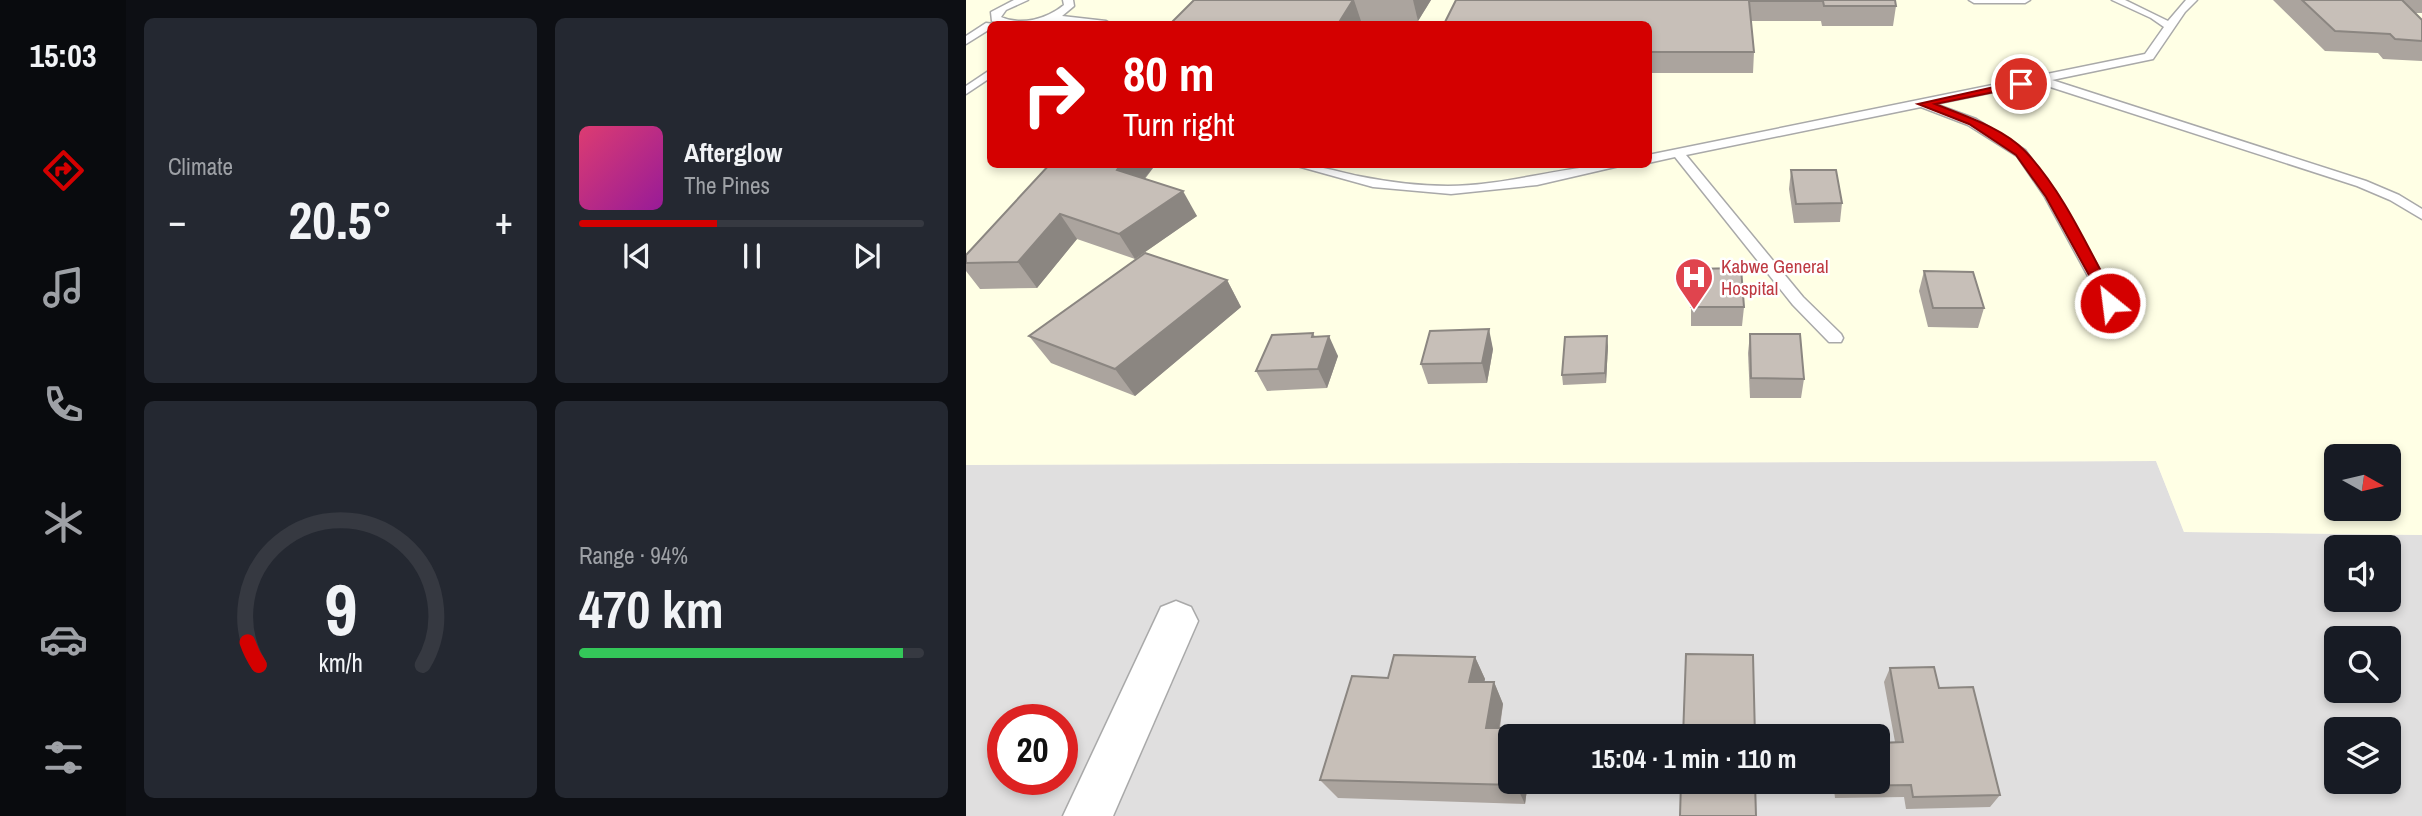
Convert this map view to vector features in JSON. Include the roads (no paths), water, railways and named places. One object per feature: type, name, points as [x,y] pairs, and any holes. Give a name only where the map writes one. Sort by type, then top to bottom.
[{"type":"street","points":[[1088,816],[1176,621]]},
{"type":"lane","points":[[994,21],[995,14],[1012,2],[1023,0]]},
{"type":"lane","points":[[1974,0],[2025,0]]},
{"type":"lane","points":[[2117,0],[2155,16],[2170,27]]},
{"type":"lane","points":[[1652,158],[2149,57],[2192,0]]},
{"type":"lane","points":[[1044,21],[1065,11],[1070,1]]},
{"type":"lane","points":[[1051,18],[1078,21]]},
{"type":"lane","points":[[966,41],[987,28]]},
{"type":"lane","points":[[966,91],[987,75]]},
{"type":"lane","points":[[2038,80],[2134,107],[2348,180],[2412,206],[2422,215]]},
{"type":"lane","points":[[1924,104],[1972,122],[2021,153],[2052,197],[2121,322]]},
{"type":"lane","points":[[1678,153],[1798,301],[1835,338]]},
{"type":"lane","points":[[1310,168],[1351,180],[1448,190],[1520,185],[1603,168]]},
{"type":"place","name":"Kabwe General Hospital","points":[[1694,311]]}]
